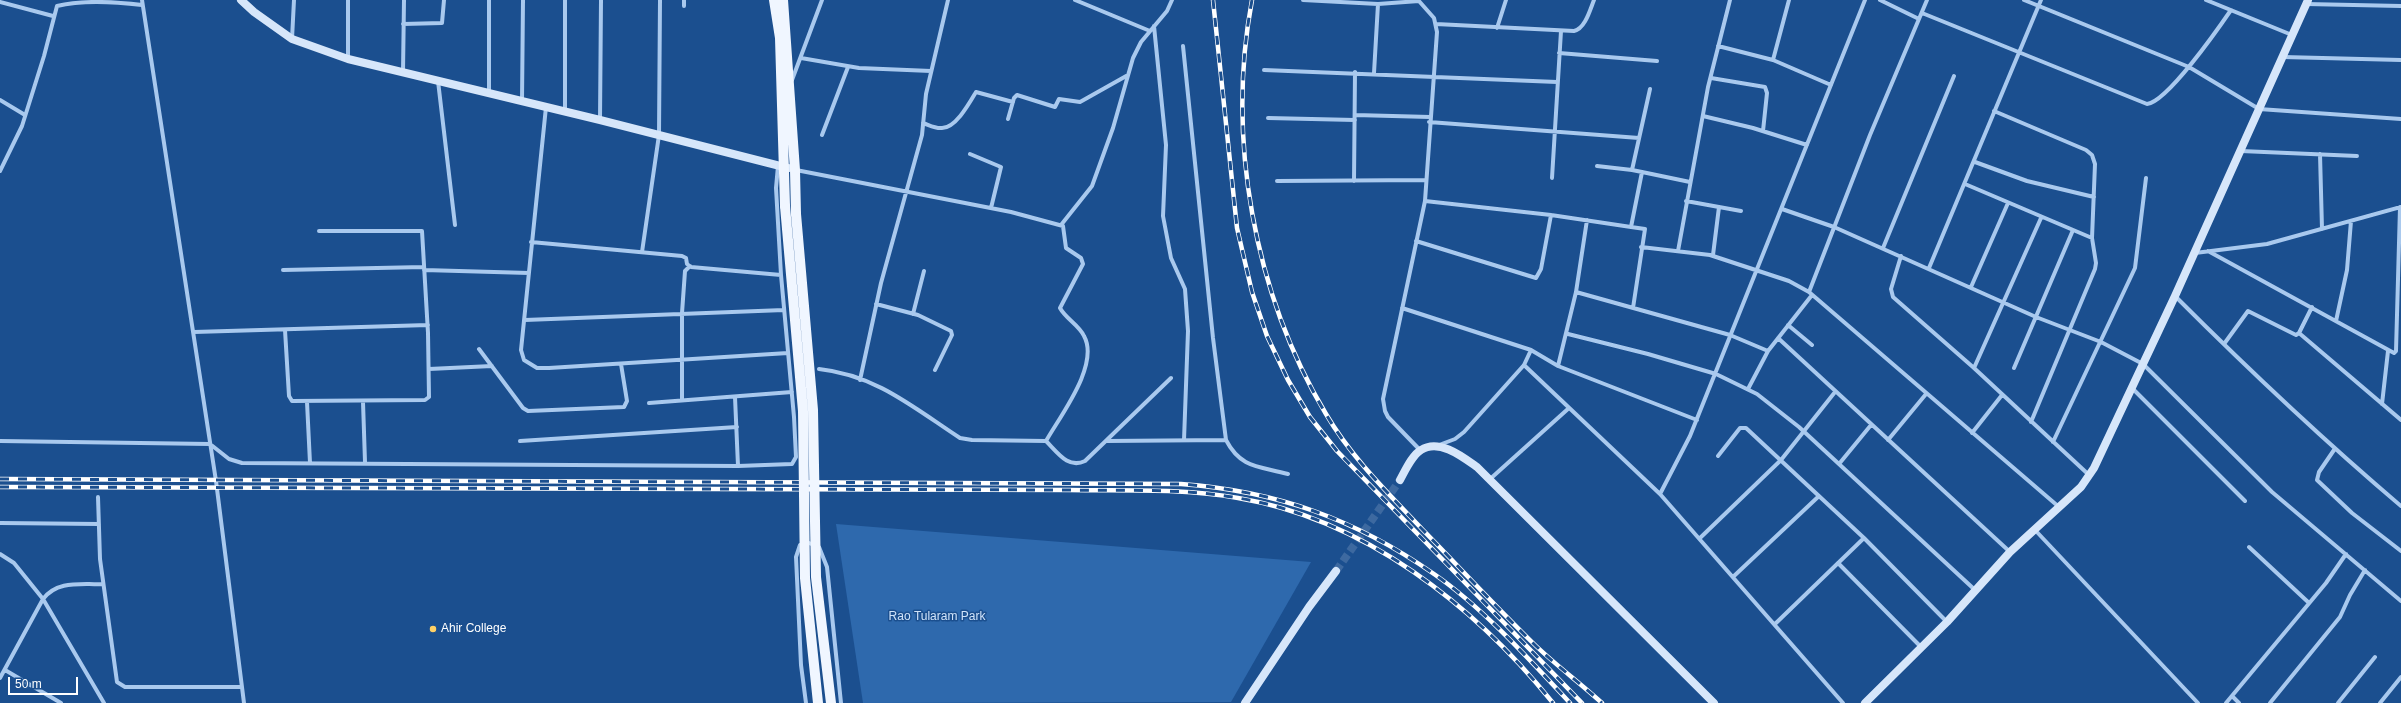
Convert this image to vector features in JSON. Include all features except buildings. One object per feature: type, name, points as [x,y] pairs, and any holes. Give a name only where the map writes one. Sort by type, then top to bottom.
[{"type":"main road","points":[[774,0],[780,38],[782,103],[781,166],[803,411],[805,578],[818,703]]},
{"type":"main road","points":[[783,0],[790,84],[796,214],[813,410],[816,578],[831,703]]},
{"type":"street","points":[[0,171],[22,126],[24,114],[44,56],[53,16],[57,6],[70,1],[100,0],[142,5]]},
{"type":"street","points":[[142,0],[194,332],[244,703]]},
{"type":"street","points":[[241,0],[254,12],[292,39],[348,59],[565,111],[795,170],[991,208],[1061,225],[1064,228],[1066,248],[1081,258],[1083,262],[1060,308],[1085,337],[1087,345],[1086,368],[1046,441]]},
{"type":"street","points":[[292,39],[294,0]]},
{"type":"street","points":[[348,0],[348,59]]},
{"type":"street","points":[[403,72],[404,0]]},
{"type":"street","points":[[403,24],[442,23],[444,0]]},
{"type":"street","points":[[489,0],[489,93]]},
{"type":"street","points":[[522,101],[523,0]]},
{"type":"street","points":[[565,0],[565,111]]},
{"type":"street","points":[[600,120],[601,0]]},
{"type":"street","points":[[642,252],[658,135],[660,0]]},
{"type":"street","points":[[684,0],[684,6]]},
{"type":"street","points":[[782,103],[801,58],[822,0]]},
{"type":"street","points":[[860,380],[876,304],[922,135],[926,94],[948,0]]},
{"type":"street","points":[[1075,0],[1150,31]]},
{"type":"street","points":[[1061,225],[1092,186],[1113,128],[1128,75],[1138,47],[1167,10],[1172,0]]},
{"type":"street","points":[[1303,0],[1378,4],[1419,0],[1434,18],[1436,24],[1425,201],[1386,378],[1384,406],[1388,417],[1420,450]]},
{"type":"street","points":[[1497,28],[1506,0]]},
{"type":"street","points":[[1436,24],[1561,31],[1579,30],[1594,0]]},
{"type":"street","points":[[1678,251],[1686,201],[1703,116],[1718,46],[1730,0]]},
{"type":"street","points":[[1773,60],[1789,0]]},
{"type":"street","points":[[1660,494],[1697,420],[1865,0]]},
{"type":"street","points":[[1880,0],[1919,19]]},
{"type":"street","points":[[1748,389],[1768,351],[1810,294],[1834,227],[1927,0]]},
{"type":"street","points":[[2024,0],[2189,67],[2259,109],[2401,119]]},
{"type":"street","points":[[1929,268],[1975,162],[2018,51],[2041,0]]},
{"type":"street","points":[[2206,0],[2292,35]]},
{"type":"street","points":[[0,2],[53,16]]},
{"type":"street","points":[[1865,703],[1920,646],[1947,622],[2010,552],[2060,508],[2081,487],[2089,475],[2195,253],[2307,2],[2401,6]]},
{"type":"street","points":[[1374,73],[1378,4]]},
{"type":"street","points":[[1922,13],[2147,104],[2155,101],[2189,67],[2231,10]]},
{"type":"street","points":[[1154,26],[1166,145],[1163,216],[1170,258],[1184,286],[1186,296],[1188,331],[1184,440]]},
{"type":"street","points":[[1552,178],[1561,31]]},
{"type":"street","points":[[1183,46],[1213,338],[1226,440],[1233,454],[1241,461],[1288,474]]},
{"type":"street","points":[[1718,46],[1773,60],[1831,85]]},
{"type":"street","points":[[1559,53],[1657,61]]},
{"type":"street","points":[[2282,57],[2401,60]]},
{"type":"street","points":[[801,58],[848,66],[931,71]]},
{"type":"street","points":[[822,135],[848,66]]},
{"type":"street","points":[[1264,70],[1355,72],[1557,82]]},
{"type":"street","points":[[1354,181],[1355,72]]},
{"type":"street","points":[[1008,119],[1015,96],[1020,95],[1052,107],[1056,106],[1059,99],[1080,102],[1128,75]]},
{"type":"street","points":[[1883,248],[1954,76]]},
{"type":"street","points":[[1711,78],[1765,87],[1767,93],[1763,131]]},
{"type":"street","points":[[438,81],[455,225]]},
{"type":"street","points":[[1632,170],[1650,89]]},
{"type":"street","points":[[923,123],[942,128],[949,126],[965,112],[976,92],[1013,102]]},
{"type":"street","points":[[0,100],[24,114]]},
{"type":"street","points":[[546,107],[521,350],[524,360],[530,365],[549,368],[788,353]]},
{"type":"street","points":[[1994,111],[2092,155],[2095,164],[2092,238],[2096,262],[2095,269],[2031,422]]},
{"type":"street","points":[[1355,115],[1430,117]]},
{"type":"street","points":[[1703,116],[1763,131],[1807,146]]},
{"type":"street","points":[[1268,118],[1355,120]]},
{"type":"street","points":[[1429,122],[1639,138]]},
{"type":"street","points":[[2241,151],[2357,156]]},
{"type":"street","points":[[970,154],[1001,167],[991,208]]},
{"type":"street","points":[[2320,154],[2322,229]]},
{"type":"street","points":[[1975,162],[2027,181],[2094,197]]},
{"type":"street","points":[[0,441],[210,444],[236,462],[738,466],[794,462],[796,457],[792,392],[781,275],[776,188],[781,166]]},
{"type":"street","points":[[1597,166],[1632,170],[1690,182]]},
{"type":"street","points":[[1631,227],[1642,172]]},
{"type":"street","points":[[2053,442],[2135,268],[2146,178]]},
{"type":"street","points":[[1277,181],[1426,180]]},
{"type":"street","points":[[1965,184],[2041,218],[2092,238]]},
{"type":"street","points":[[1425,201],[1551,215],[1645,229],[1641,247],[1633,308]]},
{"type":"street","points":[[1686,201],[1741,210]]},
{"type":"street","points":[[1971,287],[2008,203]]},
{"type":"street","points":[[1713,256],[1719,207]]},
{"type":"street","points":[[2195,253],[2267,244],[2401,207],[2396,351],[2394,353],[2388,351],[2312,307],[2208,252]]},
{"type":"street","points":[[1782,209],[1834,227],[1883,248],[2036,317],[2101,342],[2143,364],[2272,492],[2401,601]]},
{"type":"street","points":[[1416,242],[1536,278],[1541,269],[1551,215]]},
{"type":"street","points":[[1974,368],[2041,218]]},
{"type":"street","points":[[1558,366],[1568,334],[1587,220]]},
{"type":"street","points":[[2336,321],[2347,270],[2351,221]]},
{"type":"street","points":[[285,330],[289,396],[292,401],[363,402],[428,399],[430,394],[428,326],[423,233],[421,229],[320,231]]},
{"type":"street","points":[[2014,368],[2073,230]]},
{"type":"street","points":[[531,242],[684,257],[690,266]]},
{"type":"street","points":[[1641,247],[1713,256],[1789,281],[1810,294],[2060,508]]},
{"type":"street","points":[[1901,256],[1891,289],[1893,297],[1974,368],[2089,475]]},
{"type":"street","points":[[690,266],[781,275]]},
{"type":"street","points":[[682,400],[682,313],[685,271],[690,266]]},
{"type":"street","points":[[282,270],[424,269],[529,273]]},
{"type":"street","points":[[913,314],[924,271]]},
{"type":"street","points":[[1576,292],[1730,335],[1768,351]]},
{"type":"street","points":[[2175,296],[2334,450],[2401,506]]},
{"type":"street","points":[[876,304],[913,314],[952,332],[935,370]]},
{"type":"street","points":[[2300,334],[2312,307]]},
{"type":"street","points":[[1402,308],[1532,350],[1558,366],[1697,420]]},
{"type":"street","points":[[525,320],[784,310]]},
{"type":"street","points":[[2224,344],[2246,312],[2250,311],[2293,335],[2300,334],[2401,420]]},
{"type":"street","points":[[1788,325],[1812,345]]},
{"type":"street","points":[[194,332],[428,326]]},
{"type":"street","points":[[1568,334],[1648,354],[1716,374],[1748,389],[1804,432],[1976,590]]},
{"type":"street","points":[[1778,338],[2010,552]]},
{"type":"street","points":[[479,349],[524,408],[533,411],[624,407],[627,401],[621,364]]},
{"type":"street","points":[[1400,480],[1420,450],[1437,446],[1455,439],[1464,432],[1524,365],[1532,350]]},
{"type":"street","points":[[2382,404],[2388,351]]},
{"type":"street","points":[[1524,365],[1660,494],[1734,576],[1843,703]]},
{"type":"street","points":[[429,369],[492,366]]},
{"type":"street","points":[[819,369],[839,372],[896,395],[964,439],[1046,441],[1068,463],[1074,464],[1085,461],[1171,378]]},
{"type":"street","points":[[2132,387],[2245,501]]},
{"type":"street","points":[[649,403],[792,392]]},
{"type":"street","points":[[1700,538],[1781,460],[1835,392]]},
{"type":"street","points":[[1888,440],[1926,394]]},
{"type":"street","points":[[1972,433],[2002,395]]},
{"type":"street","points":[[735,397],[738,466]]},
{"type":"street","points":[[307,402],[310,463]]},
{"type":"street","points":[[363,402],[364,462]]},
{"type":"street","points":[[1489,480],[1569,408]]},
{"type":"street","points":[[1839,464],[1872,425]]},
{"type":"street","points":[[520,441],[737,427]]},
{"type":"street","points":[[1718,456],[1743,427],[1751,432],[1864,538],[1947,622]]},
{"type":"street","points":[[1106,441],[1226,440]]},
{"type":"street","points":[[1437,446],[1465,458],[1489,480],[1714,703]]},
{"type":"street","points":[[2334,450],[2319,472],[2317,480],[2352,513],[2401,551]]},
{"type":"street","points":[[1734,576],[1819,496]]},
{"type":"street","points":[[98,497],[103,584],[115,676],[120,685],[125,687],[242,687]]},
{"type":"street","points":[[0,523],[99,524]]},
{"type":"street","points":[[2035,530],[2198,703]]},
{"type":"street","points":[[1775,624],[1864,538]]},
{"type":"street","points":[[806,703],[801,665],[796,557],[800,545],[809,543],[819,547],[827,567],[841,703]]},
{"type":"street","points":[[2249,547],[2308,602]]},
{"type":"street","points":[[0,554],[18,567],[43,599],[104,703]]},
{"type":"street","points":[[2226,703],[2308,602],[2326,583],[2346,554]]},
{"type":"street","points":[[1838,563],[1920,646]]},
{"type":"street","points":[[2270,703],[2340,617],[2350,595],[2365,570]]},
{"type":"street","points":[[1245,703],[1292,632],[1336,571]]},
{"type":"street","points":[[0,678],[43,599],[50,589],[58,586],[103,584]]},
{"type":"street","points":[[2338,703],[2375,657]]},
{"type":"street","points":[[5,670],[56,702],[61,703]]},
{"type":"street","points":[[2380,703],[2401,677]]},
{"type":"street","points":[[2232,696],[2239,703]]},
{"type":"green space","name":"Rao Tularam Park","points":[[836,524],[1311,562],[1231,702],[863,703]]},
{"type":"tunnel","points":[[1336,571],[1400,480]]},
{"type":"railway","points":[[1213,0],[1237,228],[1252,292],[1267,336],[1288,380],[1310,417],[1337,451],[1582,703]]},
{"type":"railway","points":[[1252,0],[1245,52],[1242,106],[1245,160],[1252,214],[1264,267],[1280,318],[1301,367],[1336,430],[1358,460],[1383,488],[1521,632],[1602,703]]},
{"type":"railway","points":[[0,479],[1181,484],[1216,488],[1250,493],[1314,511],[1345,523],[1404,555],[1452,587],[1488,618],[1539,669],[1570,703]]},
{"type":"railway","points":[[0,487],[1132,490],[1175,491],[1217,495],[1238,498],[1284,509],[1329,525],[1372,546],[1413,572],[1452,601],[1488,633],[1522,667],[1553,703]]},
{"type":"place","name":"Ahir College","points":[[433,629]]}]
